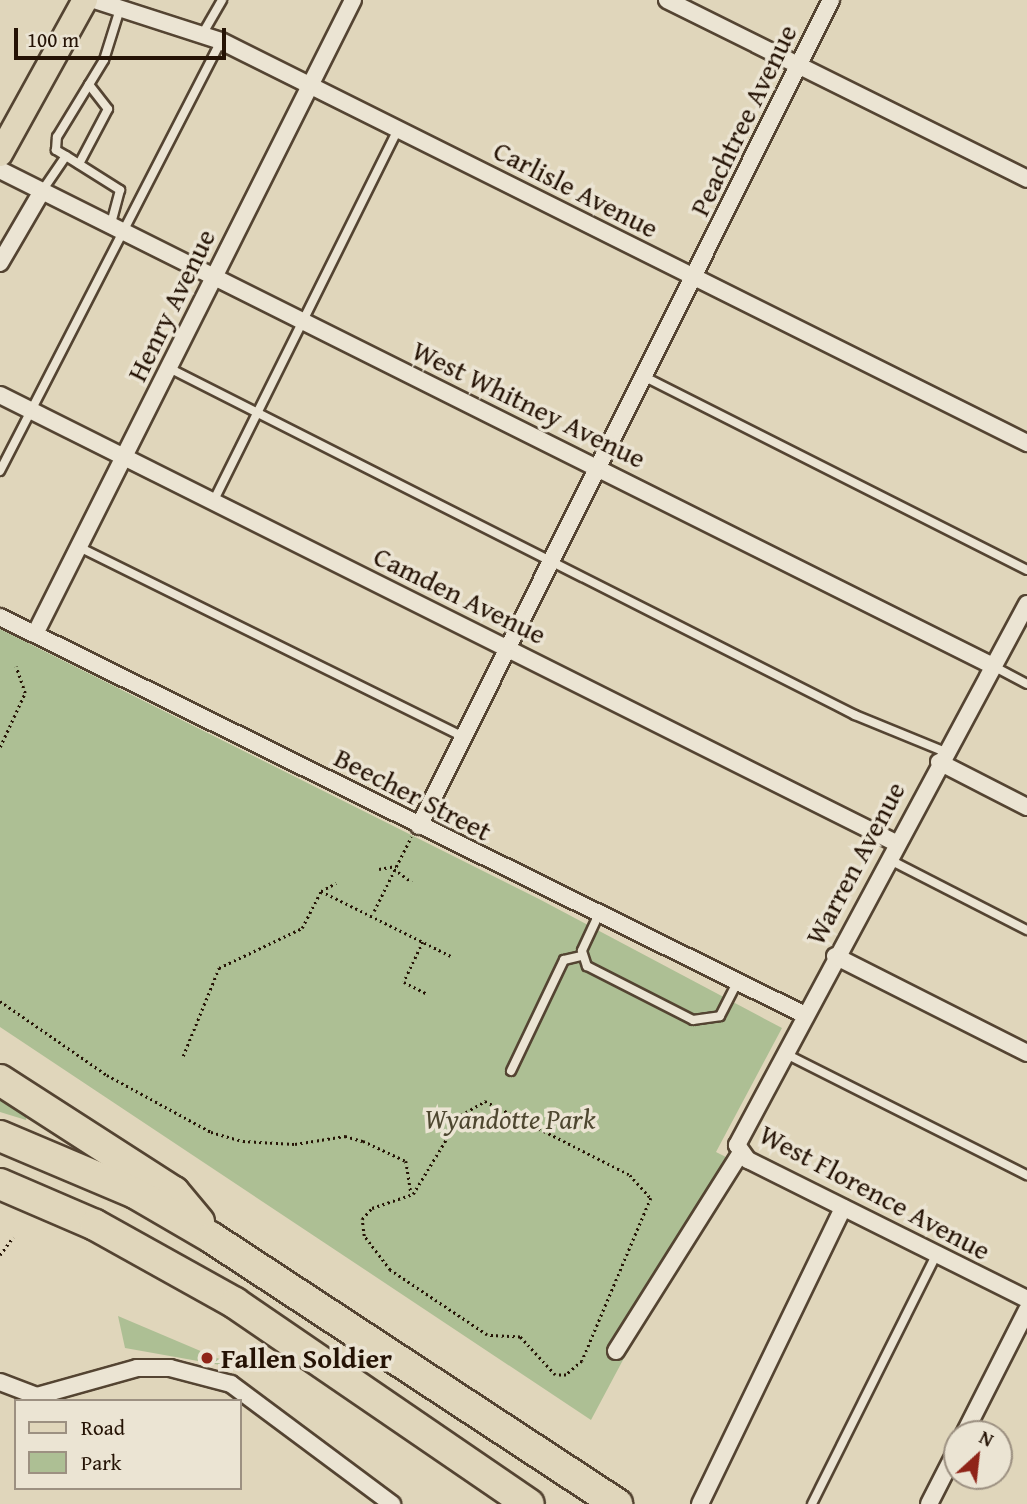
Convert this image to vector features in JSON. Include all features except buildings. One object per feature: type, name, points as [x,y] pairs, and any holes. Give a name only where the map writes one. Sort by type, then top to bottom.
[{"type":"highway","points":[[0,1080],[174,1192],[212,1238]]},
{"type":"highway","points":[[0,1136],[135,1193],[212,1238],[617,1504]]},
{"type":"highway","points":[[0,1184],[95,1225],[235,1303],[530,1504]]},
{"type":"main road","points":[[0,154],[85,0]]},
{"type":"street","name":"Carlisle Avenue","points":[[94,0],[127,6],[221,41],[1027,443]]},
{"type":"street","name":"Henry Avenue","points":[[35,634],[353,0]]},
{"type":"street","points":[[667,0],[1027,179]]},
{"type":"street","name":"Peachtree Avenue","points":[[419,826],[831,0]]},
{"type":"street","name":"West Whitney Avenue","points":[[0,170],[115,230],[991,665]]},
{"type":"street","points":[[0,263],[43,191]]},
{"type":"street","name":"Camden Avenue","points":[[0,395],[896,843]]},
{"type":"street","name":"Warren Avenue","points":[[616,1350],[739,1152],[784,1053],[991,665],[1027,604]]},
{"type":"street","name":"Beecher Street","points":[[0,617],[736,985],[804,1015]]},
{"type":"street","points":[[942,757],[1027,807]]},
{"type":"street","points":[[835,956],[1027,1053]]},
{"type":"street","name":"West Florence Avenue","points":[[739,1152],[843,1208],[1027,1299]]},
{"type":"street","points":[[700,1504],[843,1208]]},
{"type":"street","points":[[971,1420],[1027,1310]]},
{"type":"street","points":[[0,1382],[37,1396],[137,1368],[170,1368],[231,1384],[392,1504]]},
{"type":"street","points":[[929,1504],[943,1476]]},
{"type":"lane","points":[[204,33],[222,0]]},
{"type":"lane","points":[[115,230],[120,190],[56,150],[57,137],[89,85],[127,6]]},
{"type":"lane","points":[[0,471],[31,411],[115,230],[221,41]]},
{"type":"lane","points":[[79,163],[108,109],[89,85]]},
{"type":"lane","points":[[214,502],[398,130]]},
{"type":"lane","points":[[43,191],[66,156]]},
{"type":"lane","points":[[169,368],[554,558],[855,715],[942,757]]},
{"type":"lane","points":[[643,376],[1027,569]]},
{"type":"lane","points":[[79,547],[463,737]]},
{"type":"lane","points":[[991,665],[1027,684]]},
{"type":"lane","points":[[887,859],[1027,930]]},
{"type":"lane","points":[[598,915],[582,956],[587,966],[703,1023],[720,1016],[736,985]]},
{"type":"lane","points":[[511,1072],[564,960],[582,956]]},
{"type":"lane","points":[[784,1053],[1027,1175]]},
{"type":"lane","points":[[812,1504],[936,1255]]},
{"type":"path","points":[[0,747],[25,693],[16,667]]},
{"type":"path","points":[[374,911],[419,826]]},
{"type":"path","points":[[379,869],[395,868],[412,882]]},
{"type":"path","points":[[183,1056],[219,968],[302,928],[321,891],[336,883]]},
{"type":"path","points":[[321,891],[451,956]]},
{"type":"path","points":[[424,942],[404,982],[426,993]]},
{"type":"path","points":[[0,1001],[107,1075],[211,1132],[243,1141],[295,1144],[345,1136],[363,1141],[406,1161],[411,1194]]},
{"type":"path","points":[[485,1101],[644,1188],[651,1198],[649,1210],[575,1371],[555,1375],[533,1345],[504,1332],[487,1335],[374,1255],[362,1219],[411,1194],[461,1115],[485,1101]]},
{"type":"path","points":[[0,1255],[13,1237]]},
{"type":"green space","name":"Wyandotte Park","points":[[0,629],[539,899],[782,1028],[716,1152],[730,1159],[591,1420],[0,1027]]},
{"type":"green space","points":[[0,1092],[29,1107],[26,1120],[0,1112]]},
{"type":"green space","points":[[118,1316],[243,1369],[125,1348]]},
{"type":"place","name":"Fallen Soldier","points":[[207,1358]]}]
